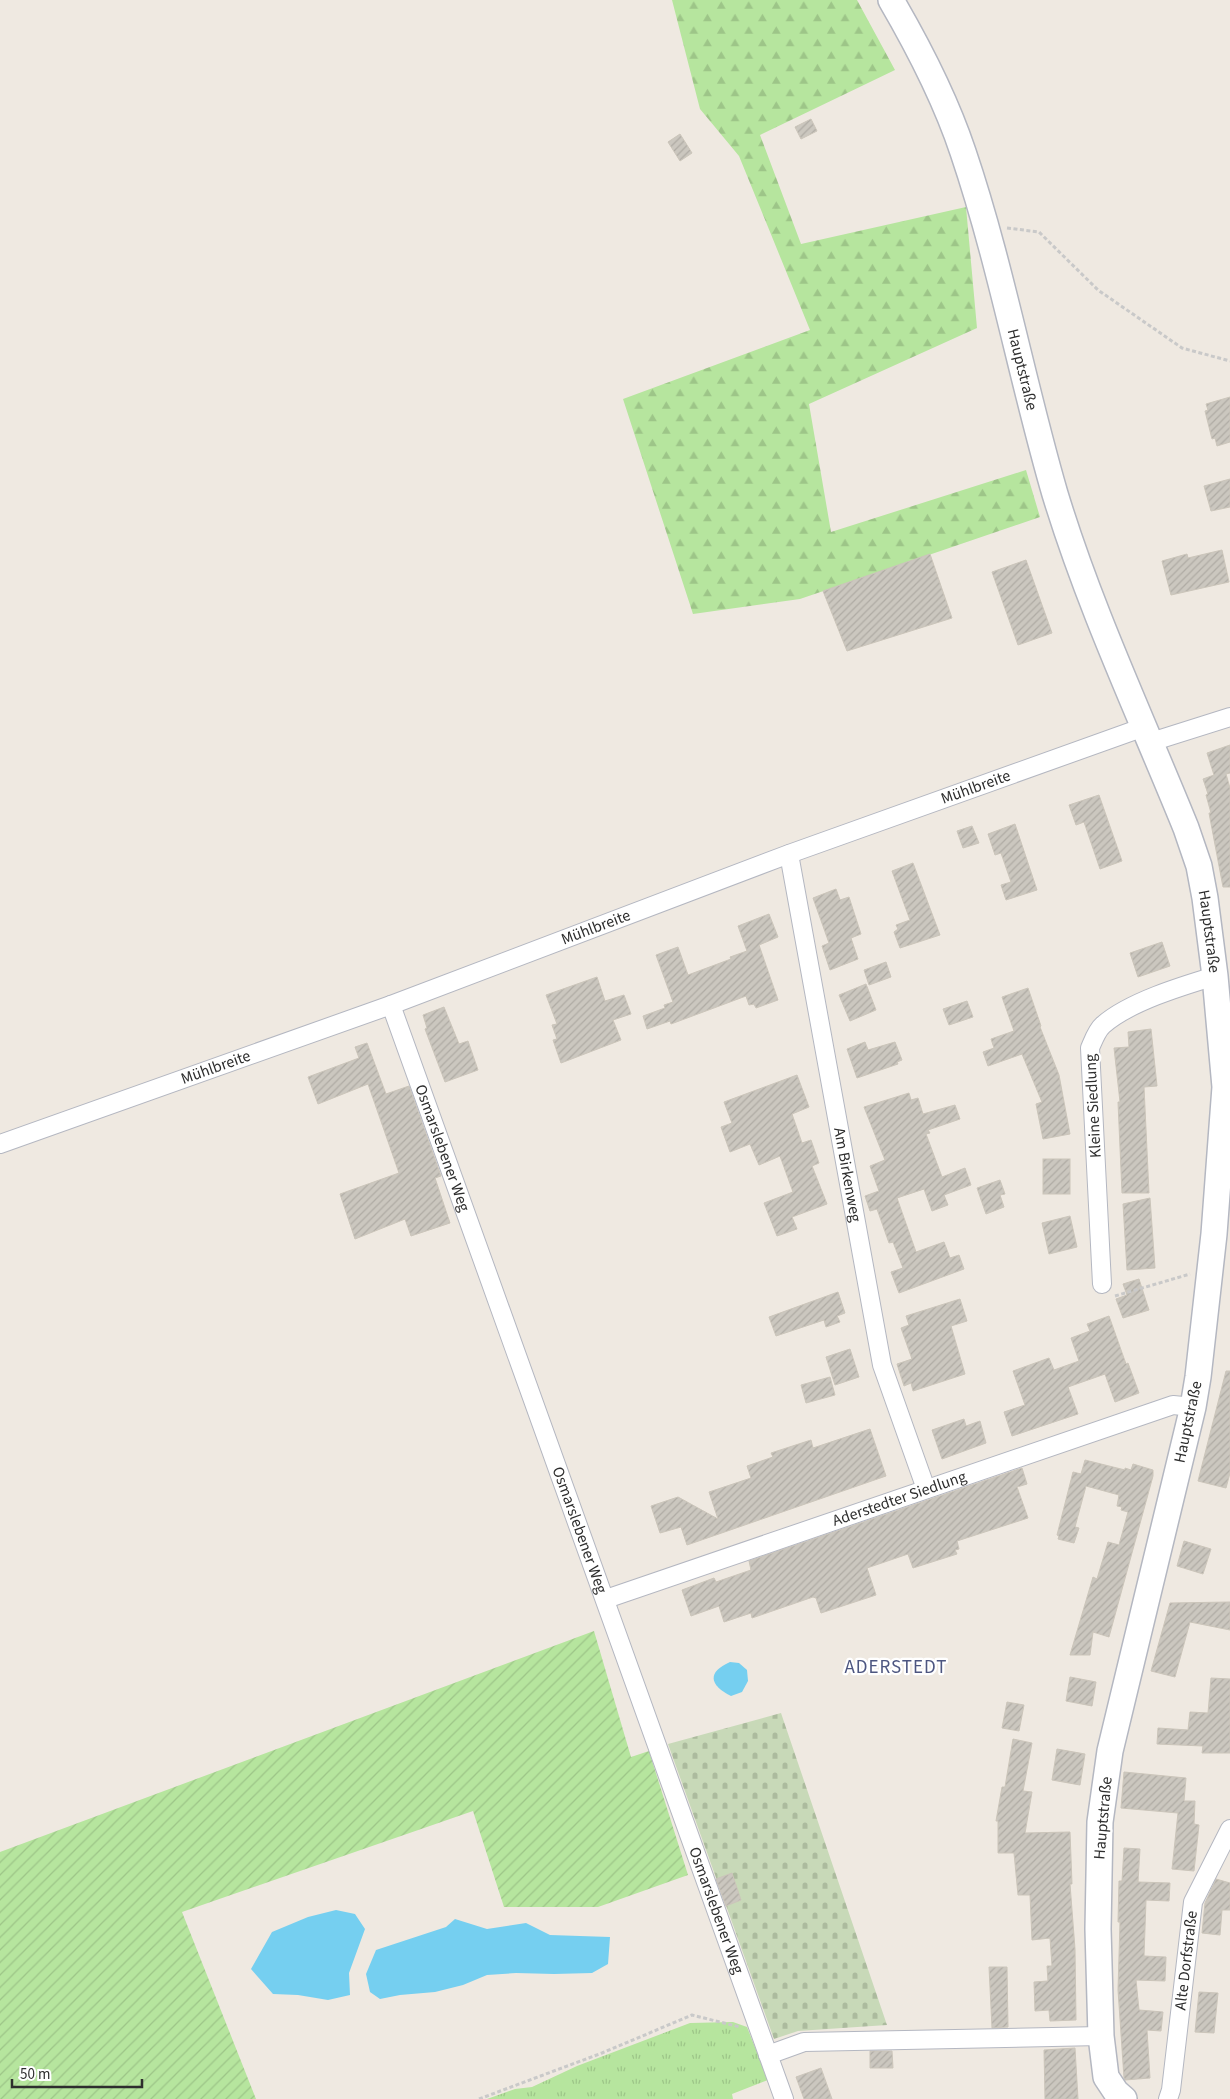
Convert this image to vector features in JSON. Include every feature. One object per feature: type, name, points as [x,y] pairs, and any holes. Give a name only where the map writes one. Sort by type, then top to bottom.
[{"type":"main road","name":"Hauptstraße","points":[[891,0],[911,34],[939,90],[962,150],[986,231],[1047,466],[1068,536],[1090,596],[1200,866],[1215,976],[1225,1070],[1226,1152],[1203,1345],[1193,1407],[1110,1751],[1100,1822],[1098,1885],[1101,2036],[1106,2077],[1116,2092],[1124,2099]]},
{"type":"street","points":[[1147,735],[1230,717]]},
{"type":"street","name":"Mühlbreite","points":[[0,1144],[391,1005],[789,854],[1147,735]]},
{"type":"street","name":"Am Birkenweg","points":[[789,854],[882,1365],[926,1489]]},
{"type":"street","name":"Kleine Siedlung","points":[[1102,1284],[1090,1048],[1101,1026],[1122,1011],[1184,985],[1215,976]]},
{"type":"street","name":"Osmarslebener Weg","points":[[391,1005],[606,1599],[784,2099]]},
{"type":"street","name":"Aderstedter Siedlung","points":[[606,1599],[1173,1405],[1193,1407]]},
{"type":"street","name":"Alte Dorfstraße","points":[[1168,2099],[1171,2090],[1193,1902],[1230,1829]]},
{"type":"street","points":[[768,2056],[804,2042],[1101,2036]]},
{"type":"path","points":[[1000,227],[1039,232],[1098,290],[1182,348],[1230,361]]},
{"type":"path","points":[[1102,1284],[1107,1298],[1188,1273],[1192,1275]]},
{"type":"path","points":[[479,2099],[602,2053],[692,2014],[760,2032]]},
{"type":"green space","points":[[672,0],[857,0],[895,70],[760,135],[801,244],[966,207],[977,328],[809,404],[831,532],[1026,470],[1040,517],[800,599],[693,614],[623,399],[810,330],[739,156],[700,109]]},
{"type":"green space","points":[[594,1631],[631,1757],[649,1751],[688,1875],[598,1907],[504,1907],[473,1811],[182,1912],[256,2099],[0,2099],[0,1852]]},
{"type":"green space","points":[[781,1713],[887,2025],[798,2031],[774,2039],[668,1744]]},
{"type":"green space","points":[[733,2022],[747,2027],[768,2080],[732,2094],[733,2099],[487,2099],[515,2089],[532,2087],[577,2066],[690,2023]]},
{"type":"water","points":[[730,1662],[739,1663],[747,1670],[748,1681],[742,1692],[731,1696],[718,1687],[714,1679],[714,1674],[717,1670]]},
{"type":"water","points":[[336,1910],[355,1914],[365,1929],[349,1973],[350,1995],[328,2000],[298,1995],[273,1994],[251,1969],[272,1932],[308,1917]]},
{"type":"water","points":[[455,1919],[487,1929],[526,1923],[550,1935],[610,1937],[608,1964],[592,1973],[487,1975],[463,1985],[435,1992],[380,1999],[370,1992],[366,1974],[376,1950],[446,1927]]},
{"type":"building","points":[[811,119],[817,131],[801,139],[795,127]]},
{"type":"building","points":[[680,134],[692,153],[680,161],[668,142]]},
{"type":"building","points":[[1230,397],[1230,442],[1217,446],[1215,438],[1212,439],[1205,411],[1208,410],[1206,404]]},
{"type":"building","points":[[1230,479],[1230,507],[1211,511],[1204,486]]},
{"type":"building","points":[[1222,550],[1229,582],[1171,595],[1162,561],[1187,554],[1188,558]]},
{"type":"building","points":[[930,554],[952,618],[847,651],[823,591]]},
{"type":"building","points":[[1026,560],[1052,633],[1018,645],[992,572]]},
{"type":"building","points":[[1230,745],[1230,773],[1226,774],[1230,788],[1230,887],[1223,887],[1209,813],[1211,813],[1206,795],[1208,794],[1203,779],[1214,775],[1207,753]]},
{"type":"building","points":[[1099,795],[1122,861],[1100,869],[1084,822],[1076,825],[1069,805]]},
{"type":"building","points":[[1015,824],[1037,890],[1006,900],[1001,885],[1011,882],[1001,853],[995,855],[988,834]]},
{"type":"building","points":[[972,826],[979,843],[963,848],[957,831]]},
{"type":"building","points":[[913,863],[940,935],[900,948],[894,932],[898,929],[896,925],[910,920],[892,871]]},
{"type":"building","points":[[836,889],[840,900],[849,897],[861,934],[851,938],[858,959],[830,970],[822,946],[829,943],[813,898]]},
{"type":"building","points":[[769,914],[778,937],[759,945],[778,1000],[756,1008],[754,1004],[749,1005],[746,996],[671,1024],[670,1021],[647,1029],[643,1016],[665,1008],[664,1005],[673,1002],[656,955],[678,947],[688,975],[747,951],[738,926]]},
{"type":"building","points":[[1162,942],[1170,966],[1138,977],[1130,953]]},
{"type":"building","points":[[886,962],[891,977],[869,985],[864,970]]},
{"type":"building","points":[[597,977],[605,1001],[624,995],[631,1014],[613,1020],[621,1040],[561,1063],[553,1040],[557,1039],[552,1025],[557,1024],[546,995]]},
{"type":"building","points":[[866,984],[876,1010],[850,1021],[839,995]]},
{"type":"building","points":[[1028,988],[1040,1027],[1059,1075],[1070,1134],[1043,1139],[1036,1104],[1042,1102],[1022,1054],[988,1066],[983,1052],[994,1048],[991,1039],[1014,1031],[1002,997]]},
{"type":"building","points":[[967,1001],[973,1017],[949,1025],[943,1009]]},
{"type":"building","points":[[444,1007],[459,1044],[468,1041],[478,1070],[445,1082],[425,1029],[427,1028],[423,1015]]},
{"type":"building","points":[[1151,1029],[1157,1086],[1144,1087],[1149,1193],[1122,1193],[1118,1102],[1120,1102],[1114,1048],[1129,1047],[1128,1032]]},
{"type":"building","points":[[865,1042],[868,1050],[895,1042],[902,1060],[897,1062],[898,1064],[857,1078],[847,1049]]},
{"type":"building","points":[[367,1043],[386,1094],[409,1086],[441,1176],[435,1178],[450,1223],[411,1236],[405,1219],[355,1239],[340,1194],[399,1173],[368,1084],[318,1104],[308,1077],[359,1058],[355,1047]]},
{"type":"building","points":[[797,1075],[809,1107],[792,1114],[802,1143],[811,1140],[819,1163],[812,1166],[827,1204],[792,1217],[797,1229],[777,1236],[764,1203],[793,1192],[780,1156],[759,1165],[750,1144],[730,1152],[721,1127],[732,1123],[724,1102]]},
{"type":"building","points":[[909,1093],[911,1100],[918,1098],[923,1114],[955,1105],[960,1119],[928,1130],[930,1133],[926,1134],[942,1177],[965,1168],[971,1185],[944,1195],[948,1205],[932,1211],[924,1189],[897,1198],[916,1252],[944,1242],[950,1258],[959,1255],[964,1269],[899,1293],[891,1272],[903,1268],[893,1242],[889,1243],[877,1209],[870,1211],[865,1196],[879,1191],[870,1166],[885,1160],[864,1107]]},
{"type":"building","points":[[1043,1159],[1070,1159],[1070,1194],[1043,1194]]},
{"type":"building","points":[[1000,1180],[1005,1194],[1000,1195],[1004,1207],[986,1214],[977,1188]]},
{"type":"building","points":[[1150,1198],[1155,1268],[1127,1270],[1123,1204]]},
{"type":"building","points":[[1070,1216],[1077,1247],[1049,1254],[1042,1223]]},
{"type":"building","points":[[1139,1279],[1149,1310],[1123,1318],[1116,1299],[1127,1295],[1123,1284]]},
{"type":"building","points":[[838,1292],[845,1313],[837,1316],[840,1322],[826,1327],[824,1320],[776,1336],[769,1317]]},
{"type":"building","points":[[960,1299],[967,1321],[951,1326],[965,1374],[913,1391],[911,1383],[904,1386],[897,1364],[912,1359],[901,1328],[909,1325],[906,1316]]},
{"type":"building","points":[[1109,1316],[1126,1364],[1128,1363],[1139,1393],[1115,1402],[1105,1374],[1068,1387],[1078,1414],[1012,1436],[1004,1412],[1025,1405],[1013,1371],[1049,1358],[1054,1370],[1079,1361],[1071,1338],[1090,1331],[1087,1324]]},
{"type":"building","points":[[850,1349],[859,1377],[835,1385],[826,1357]]},
{"type":"building","points":[[1226,1371],[1230,1371],[1230,1473],[1226,1488],[1198,1481]]},
{"type":"building","points":[[830,1377],[835,1395],[806,1403],[801,1385]]},
{"type":"building","points":[[964,1419],[966,1426],[980,1421],[986,1443],[942,1459],[932,1430]]},
{"type":"building","points":[[870,1429],[886,1476],[687,1545],[681,1527],[660,1533],[651,1506],[678,1497],[718,1519],[709,1492],[751,1478],[747,1466],[773,1457],[771,1453],[811,1440],[813,1448]]},
{"type":"building","points":[[1085,1460],[1125,1470],[1125,1468],[1131,1470],[1133,1464],[1153,1470],[1153,1476],[1109,1637],[1093,1632],[1090,1655],[1070,1655],[1093,1577],[1097,1579],[1108,1542],[1119,1545],[1128,1512],[1121,1510],[1122,1507],[1117,1506],[1119,1495],[1086,1486],[1075,1527],[1079,1528],[1074,1543],[1058,1539],[1059,1536],[1057,1535],[1073,1472],[1081,1474]]},
{"type":"building","points":[[1022,1468],[1027,1484],[1017,1487],[1028,1518],[957,1541],[959,1549],[955,1550],[957,1554],[913,1568],[908,1554],[867,1568],[876,1595],[821,1613],[816,1598],[813,1597],[752,1618],[751,1613],[724,1622],[719,1606],[691,1616],[682,1590],[714,1578],[716,1582],[751,1570],[749,1561]]},
{"type":"building","points":[[1184,1541],[1211,1549],[1203,1574],[1177,1566]]},
{"type":"building","points":[[1230,1602],[1230,1630],[1190,1622],[1175,1677],[1151,1671],[1170,1603]]},
{"type":"building","points":[[1070,1677],[1096,1682],[1092,1706],[1066,1701]]},
{"type":"building","points":[[1211,1678],[1230,1679],[1230,1753],[1202,1753],[1203,1746],[1157,1744],[1158,1728],[1188,1730],[1190,1712],[1208,1713]]},
{"type":"building","points":[[1007,1702],[1024,1705],[1019,1731],[1002,1728]]},
{"type":"building","points":[[1013,1739],[1032,1743],[1023,1791],[1032,1792],[1025,1833],[1070,1832],[1072,1884],[1070,1884],[1075,1949],[1076,2020],[1050,2021],[1049,2010],[1035,2011],[1034,1982],[1048,1981],[1047,1966],[1052,1966],[1050,1938],[1032,1940],[1030,1895],[1018,1895],[1014,1853],[998,1853],[998,1821],[996,1821],[1002,1787],[1005,1787]]},
{"type":"building","points":[[1057,1749],[1085,1754],[1080,1785],[1052,1780]]},
{"type":"building","points":[[1124,1772],[1186,1778],[1184,1801],[1195,1801],[1194,1824],[1199,1825],[1194,1871],[1172,1869],[1178,1813],[1121,1808]]},
{"type":"building","points":[[1124,1848],[1140,1849],[1138,1882],[1170,1883],[1169,1901],[1146,1900],[1144,1956],[1166,1957],[1165,1981],[1136,1980],[1139,2010],[1163,2012],[1161,2031],[1147,2030],[1150,2078],[1125,2080],[1118,1990],[1119,1881],[1122,1881]]},
{"type":"building","points":[[732,1873],[741,1900],[726,1906],[716,1879]]},
{"type":"building","points":[[1216,1879],[1230,1883],[1230,1910],[1222,1910],[1220,1935],[1202,1933],[1205,1903]]},
{"type":"building","points":[[989,1967],[1007,1967],[1008,2027],[992,2028]]},
{"type":"building","points":[[1199,1992],[1218,1993],[1214,2033],[1195,2032]]},
{"type":"building","points":[[1075,2048],[1078,2099],[1045,2099],[1044,2050]]},
{"type":"building","points":[[870,2051],[892,2051],[893,2068],[870,2068]]},
{"type":"building","points":[[821,2068],[832,2099],[804,2099],[796,2077]]},
{"type":"district","name":"ADERSTEDT","points":[[896,1667]]}]
